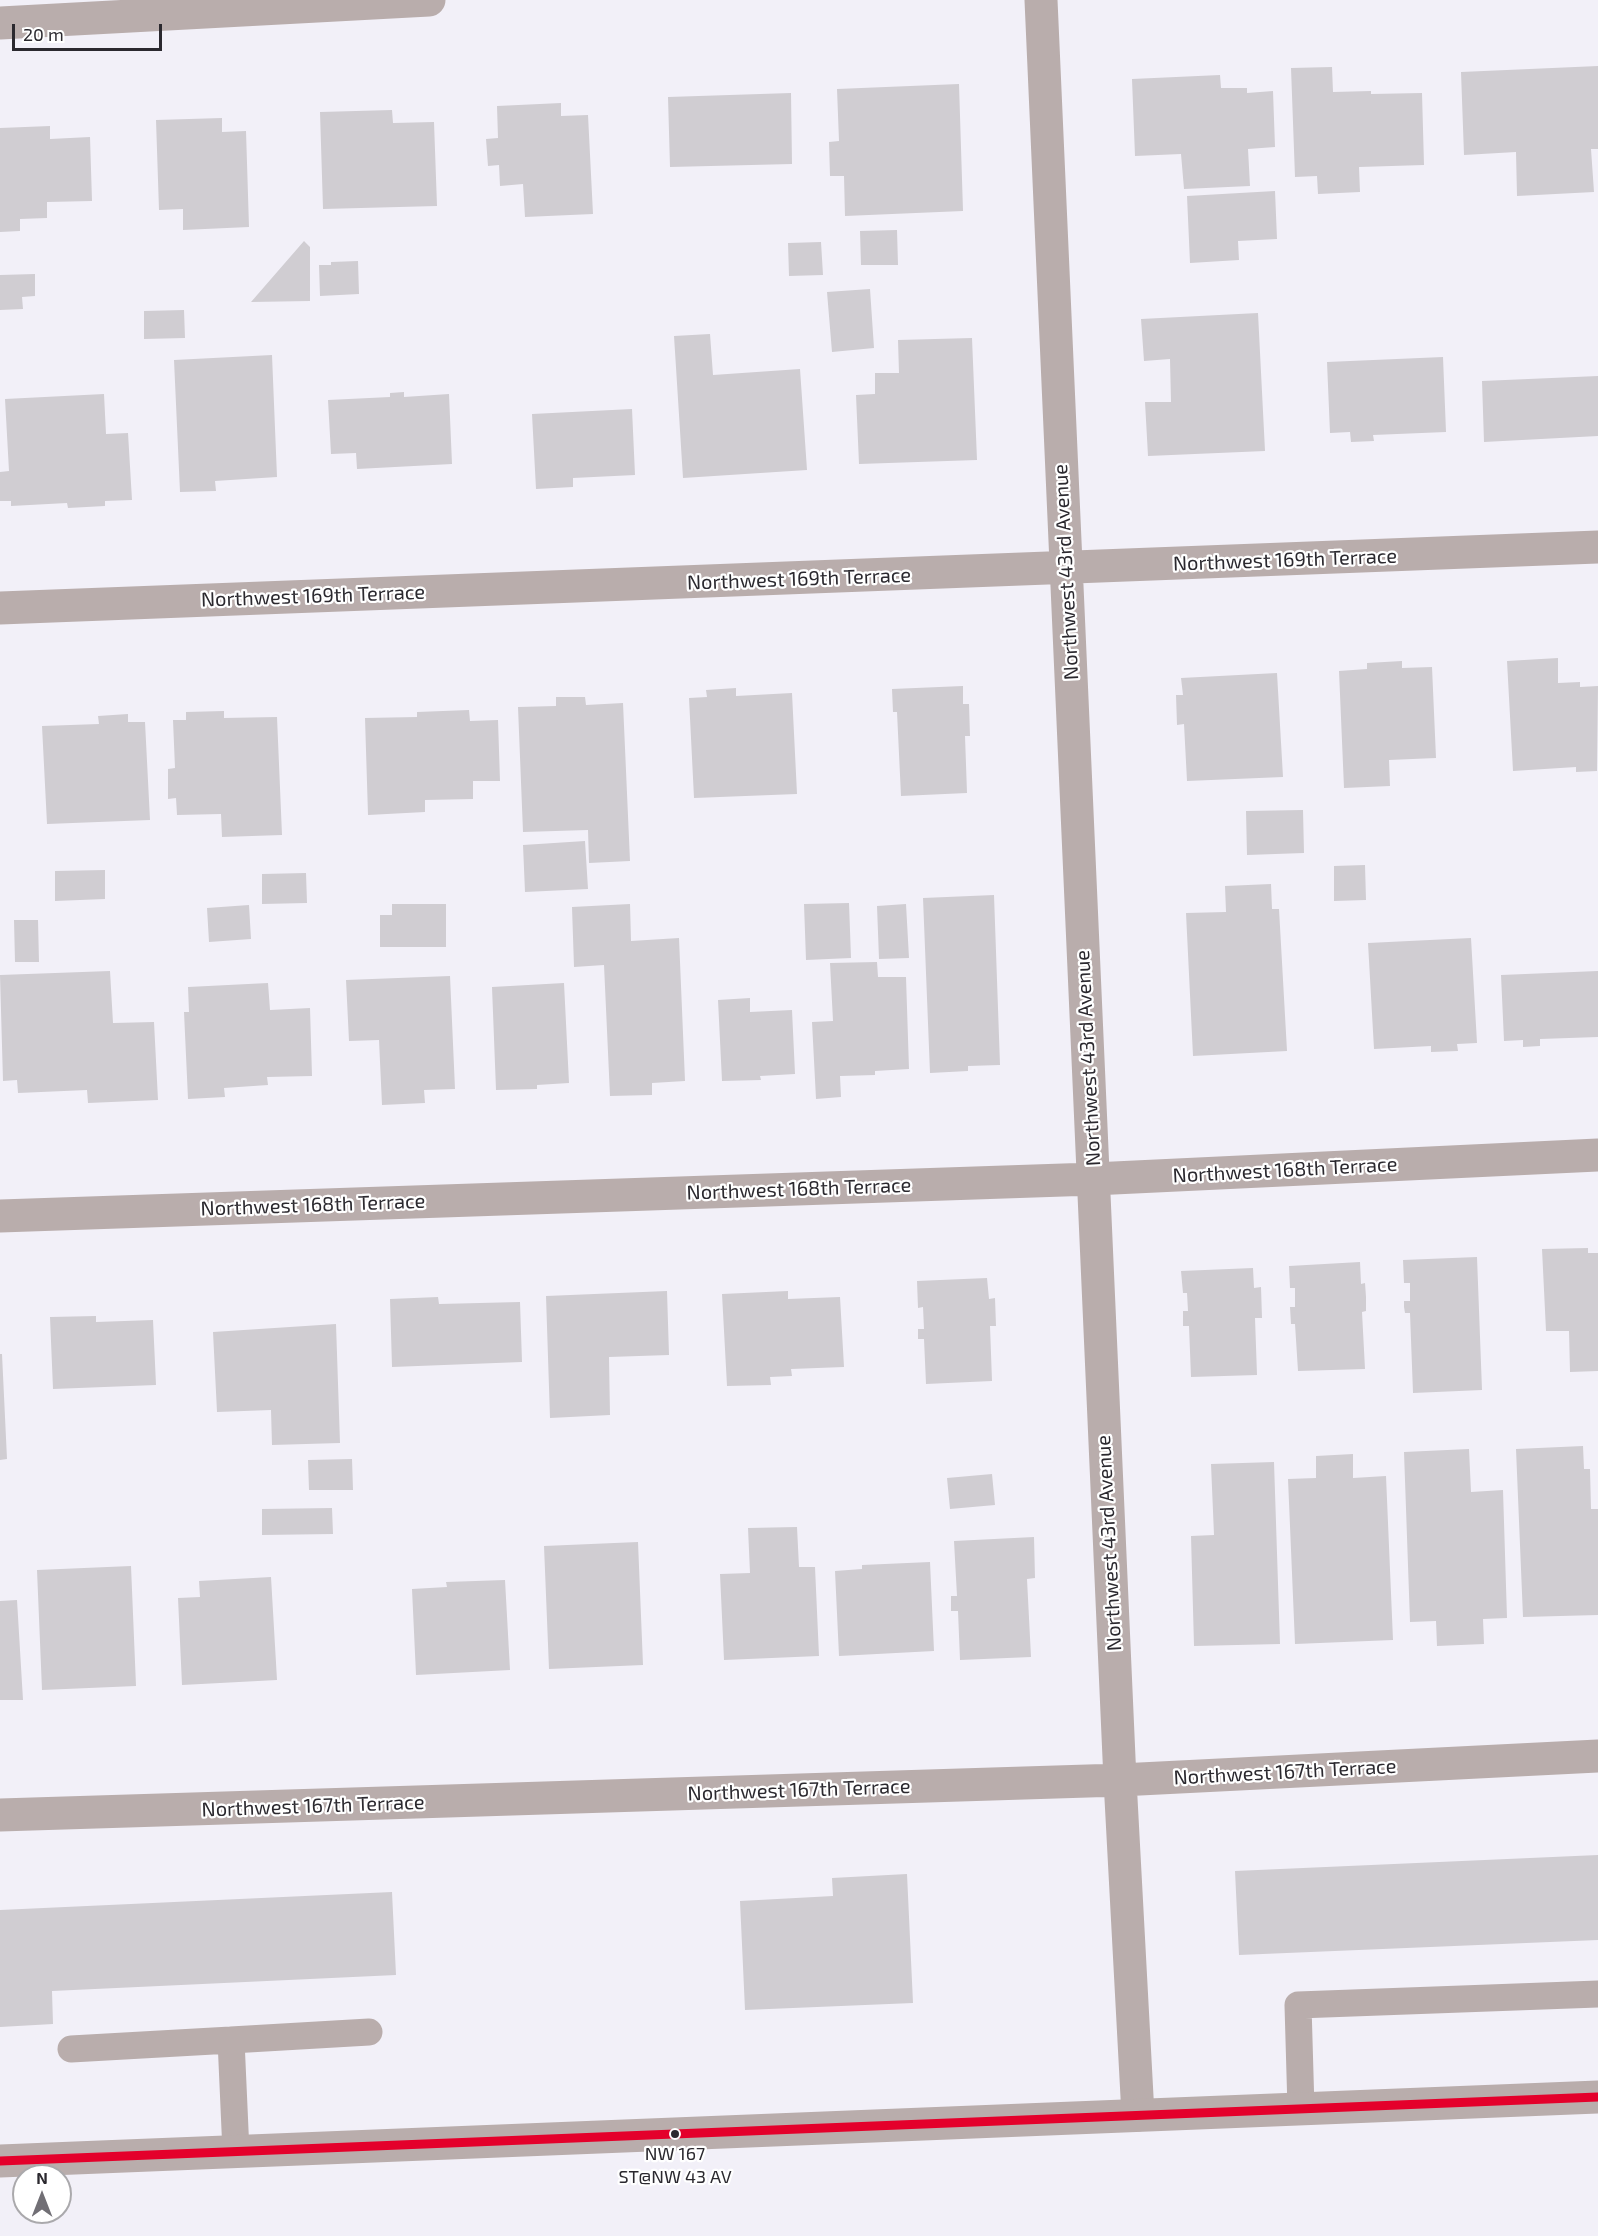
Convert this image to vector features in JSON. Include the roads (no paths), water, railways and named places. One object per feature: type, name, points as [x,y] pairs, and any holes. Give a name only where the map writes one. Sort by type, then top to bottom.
[{"type":"street","points":[[0,22],[429,0]]},
{"type":"street","name":"Northwest 43rd Avenue","points":[[1041,0],[1120,1780],[1138,2115]]},
{"type":"street","name":"Northwest 169th Terrace","points":[[0,608],[1598,547]]},
{"type":"street","name":"Northwest 168th Terrace","points":[[0,1216],[1093,1179],[1598,1155]]},
{"type":"street","name":"Northwest 167th Terrace","points":[[0,1815],[1120,1780],[1598,1756]]},
{"type":"street","points":[[0,2161],[1598,2097]]},
{"type":"lane","points":[[1301,2109],[1298,2005],[1598,1994]]},
{"type":"lane","points":[[71,2049],[369,2032]]},
{"type":"lane","points":[[231,2040],[236,2152]]},
{"type":"place","name":"NW 167 ST@NW 43 AV","points":[[675,2134]]}]
